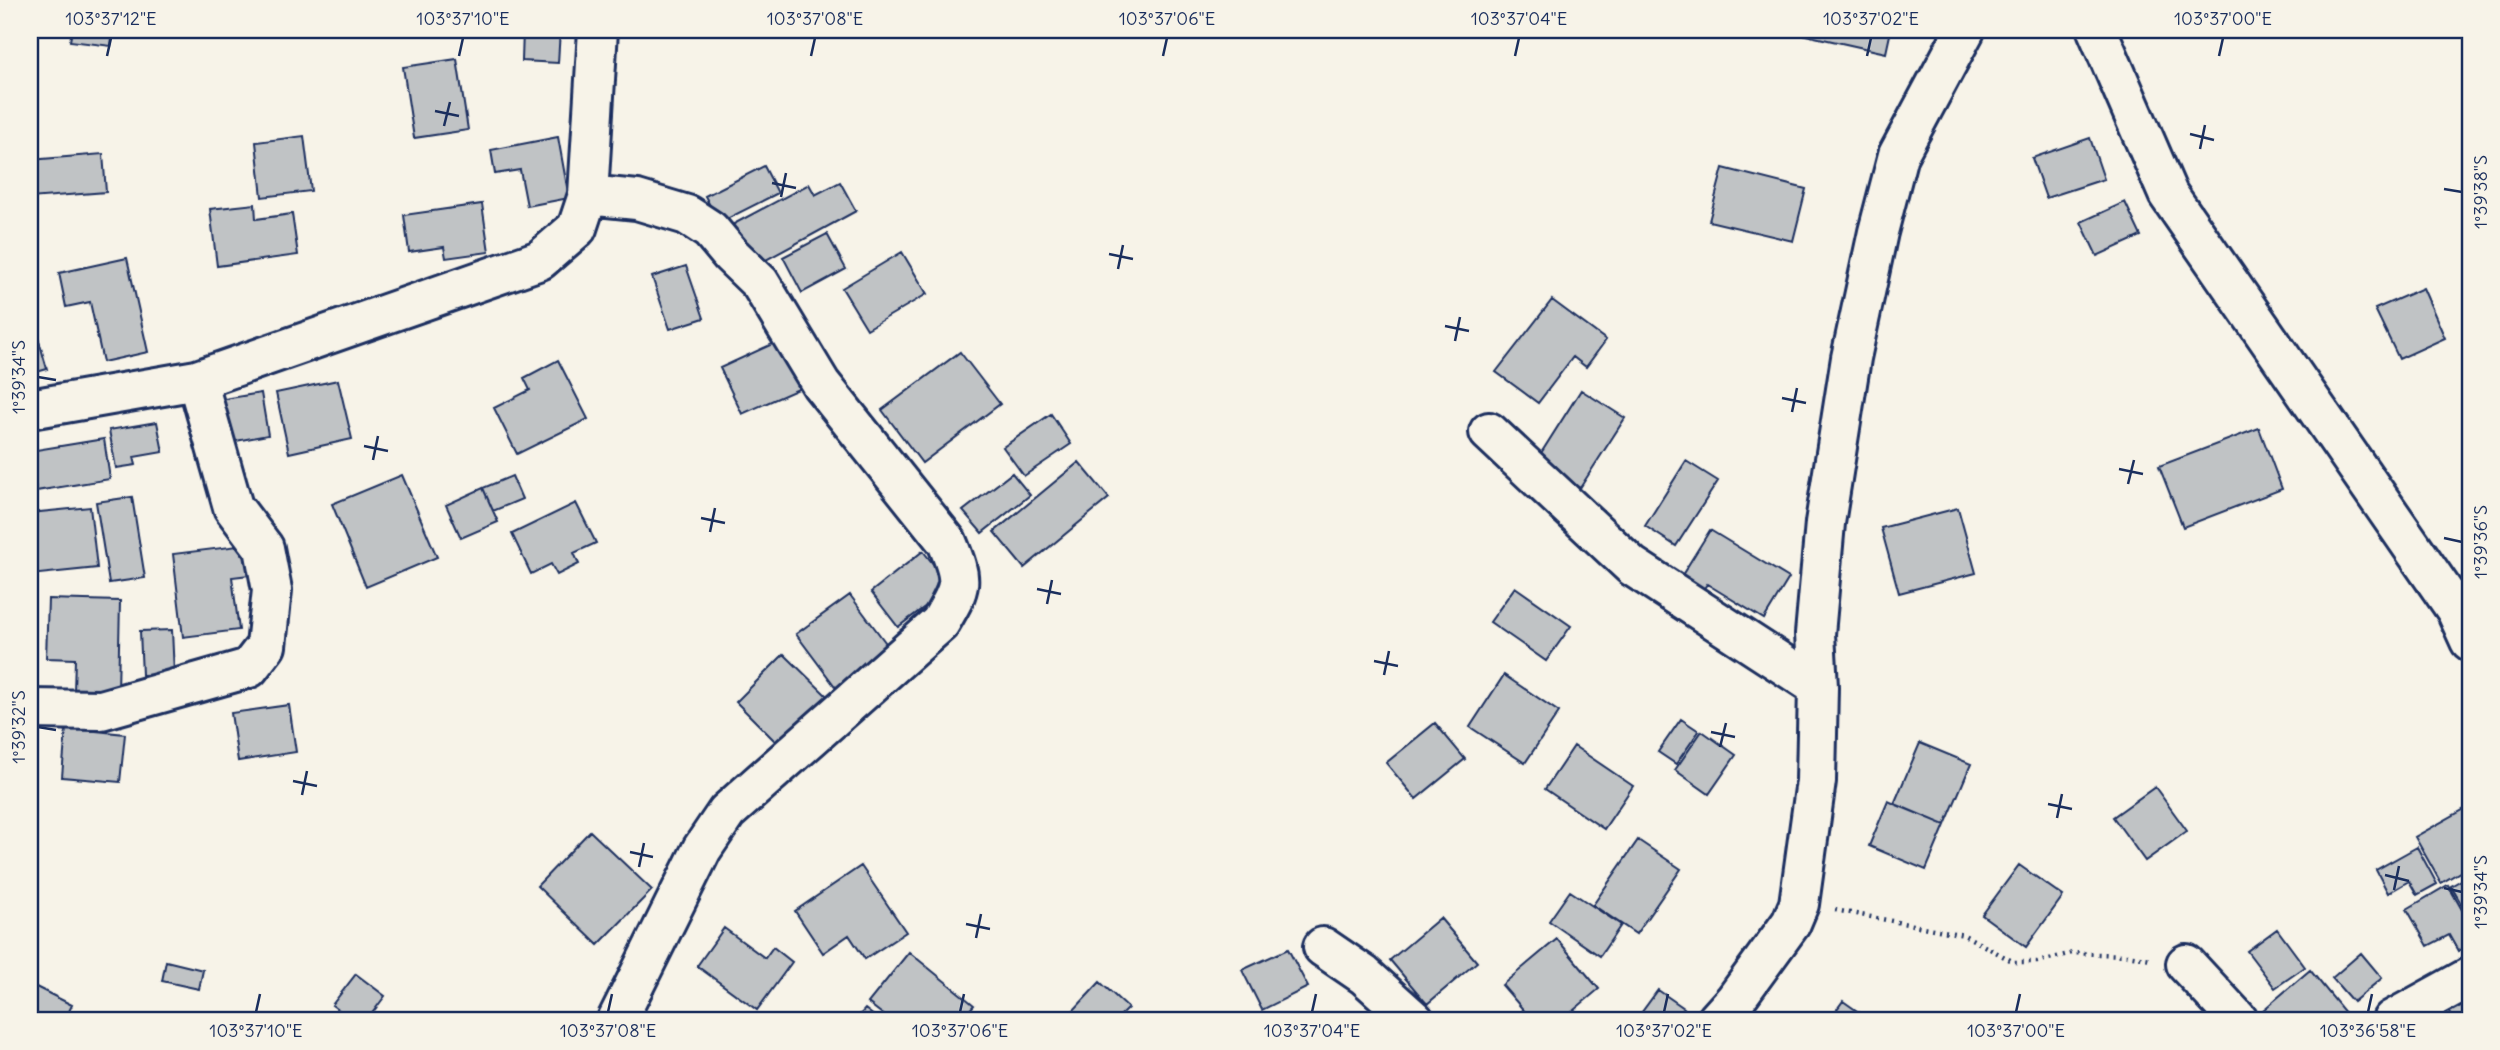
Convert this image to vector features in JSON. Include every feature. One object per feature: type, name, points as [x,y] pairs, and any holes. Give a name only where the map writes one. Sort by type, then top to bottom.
[{"type":"street","points":[[30,409],[197,380],[540,260],[577,228],[588,195],[598,30]]},
{"type":"street","points":[[1717,1020],[1735,1000],[1791,923],[1799,904],[1816,781],[1818,687],[1815,634],[1825,523],[1851,358],[1878,232],[1898,155],[1965,30]]},
{"type":"street","points":[[2096,30],[2168,194],[2456,610],[2470,641]]},
{"type":"street","points":[[588,195],[638,200],[687,215],[710,230],[760,283],[821,384],[947,542],[960,573],[958,592],[940,623],[727,812],[702,849],[617,1020]]},
{"type":"street","points":[[30,709],[101,709],[249,668],[266,646],[272,590],[264,548],[233,507],[197,380]]},
{"type":"street","points":[[1489,432],[1632,566],[1818,687]]},
{"type":"street","points":[[1323,947],[1364,975],[1414,1020]]},
{"type":"street","points":[[2186,964],[2238,1020]]},
{"type":"street","points":[[2392,1020],[2470,977]]},
{"type":"path","points":[[1799,904],[1939,928],[1964,935],[2014,962],[2037,962],[2072,953],[2127,955],[2186,964]]},
{"type":"building","points":[[72,30],[113,30],[111,46],[70,41]]},
{"type":"building","points":[[119,30],[181,30],[180,38]]},
{"type":"building","points":[[523,30],[560,30],[558,63],[522,61]]},
{"type":"building","points":[[1802,30],[1891,30],[1886,53],[1801,34]]},
{"type":"building","points":[[457,59],[468,130],[414,138],[403,67]]},
{"type":"building","points":[[304,136],[311,191],[262,197],[256,142]]},
{"type":"building","points":[[558,137],[569,198],[527,206],[520,170],[495,174],[491,150]]},
{"type":"building","points":[[2090,138],[2104,179],[2046,198],[2032,158]]},
{"type":"building","points":[[103,154],[106,192],[30,198],[30,160]]},
{"type":"building","points":[[764,166],[778,193],[719,223],[705,196]]},
{"type":"building","points":[[1723,168],[1806,189],[1793,241],[1709,221]]},
{"type":"building","points":[[840,182],[856,211],[755,266],[732,225],[809,184],[815,195]]},
{"type":"building","points":[[2125,202],[2141,236],[2097,256],[2081,222]]},
{"type":"building","points":[[255,204],[256,219],[292,214],[298,255],[217,266],[210,209]]},
{"type":"building","points":[[482,204],[489,252],[446,258],[444,247],[409,252],[404,215]]},
{"type":"building","points":[[827,234],[846,269],[802,293],[783,257]]},
{"type":"building","points":[[902,252],[927,294],[867,329],[842,288]]},
{"type":"building","points":[[127,258],[148,352],[103,362],[90,302],[66,307],[59,273]]},
{"type":"building","points":[[686,266],[704,318],[670,329],[652,277]]},
{"type":"building","points":[[2423,288],[2445,338],[2399,359],[2375,309]]},
{"type":"building","points":[[1552,300],[1606,340],[1586,367],[1573,357],[1538,403],[1496,372]]},
{"type":"building","points":[[30,309],[47,369],[30,374]]},
{"type":"building","points":[[779,341],[801,388],[742,414],[720,368]]},
{"type":"building","points":[[960,352],[1000,404],[922,463],[882,410]]},
{"type":"building","points":[[558,360],[588,419],[517,454],[494,408],[530,390],[524,378]]},
{"type":"building","points":[[338,380],[352,439],[289,453],[276,393]]},
{"type":"building","points":[[1581,390],[1625,418],[1580,488],[1536,461]]},
{"type":"building","points":[[261,393],[268,435],[225,443],[218,400]]},
{"type":"building","points":[[1051,414],[1071,444],[1024,476],[1003,447]]},
{"type":"building","points":[[157,422],[163,452],[134,457],[136,465],[116,468],[109,430]]},
{"type":"building","points":[[2259,428],[2282,489],[2183,527],[2159,466]]},
{"type":"building","points":[[104,439],[110,479],[36,491],[30,451]]},
{"type":"building","points":[[1686,461],[1718,481],[1676,546],[1645,526]]},
{"type":"building","points":[[1079,462],[1109,498],[1024,568],[994,532]]},
{"type":"building","points":[[1012,473],[1030,495],[982,533],[963,511]]},
{"type":"building","points":[[402,475],[437,557],[366,587],[332,504]]},
{"type":"building","points":[[512,476],[522,499],[493,511],[483,488]]},
{"type":"building","points":[[483,488],[498,522],[461,538],[446,505]]},
{"type":"building","points":[[132,497],[145,578],[109,583],[96,502]]},
{"type":"building","points":[[576,503],[596,543],[574,553],[579,564],[557,575],[551,564],[531,574],[512,534]]},
{"type":"building","points":[[90,507],[97,568],[30,575],[30,513]]},
{"type":"building","points":[[1958,508],[1976,573],[1899,593],[1881,528]]},
{"type":"building","points":[[1710,530],[1789,578],[1764,619],[1707,584],[1701,593],[1679,580]]},
{"type":"building","points":[[246,545],[249,575],[232,577],[239,630],[183,637],[173,554]]},
{"type":"building","points":[[923,551],[951,587],[898,627],[871,592]]},
{"type":"building","points":[[1515,587],[1571,626],[1546,661],[1490,622]]},
{"type":"building","points":[[850,595],[894,654],[840,693],[796,634]]},
{"type":"building","points":[[48,599],[120,601],[118,692],[74,691],[75,659],[46,658]]},
{"type":"building","points":[[172,630],[174,674],[142,675],[140,631]]},
{"type":"building","points":[[784,654],[827,696],[778,744],[736,702]]},
{"type":"building","points":[[1504,675],[1559,712],[1525,763],[1470,727]]},
{"type":"building","points":[[289,705],[296,752],[238,761],[231,713]]},
{"type":"building","points":[[1681,719],[1699,731],[1676,764],[1658,752]]},
{"type":"building","points":[[1435,723],[1465,759],[1416,799],[1386,763]]},
{"type":"building","points":[[66,728],[125,734],[120,782],[62,777]]},
{"type":"building","points":[[1702,731],[1736,755],[1709,794],[1675,770]]},
{"type":"building","points":[[1920,743],[1971,764],[1945,825],[1894,804]]},
{"type":"building","points":[[1574,746],[1633,786],[1604,829],[1545,789]]},
{"type":"building","points":[[2155,787],[2187,831],[2145,861],[2113,817]]},
{"type":"building","points":[[1888,801],[1945,825],[1926,870],[1869,846]]},
{"type":"building","points":[[2470,806],[2470,866],[2441,883],[2415,837]]},
{"type":"building","points":[[590,831],[652,890],[598,945],[537,886]]},
{"type":"building","points":[[1638,840],[1681,869],[1636,934],[1593,905]]},
{"type":"building","points":[[2417,847],[2437,884],[2417,895],[2409,881],[2388,893],[2376,870]]},
{"type":"building","points":[[2019,865],[2063,896],[2026,947],[1982,915]]},
{"type":"building","points":[[861,866],[906,932],[865,959],[849,935],[823,953],[795,911]]},
{"type":"building","points":[[2470,875],[2470,919],[2451,886]]},
{"type":"building","points":[[2448,885],[2470,924],[2470,944],[2458,951],[2449,935],[2428,946],[2407,909]]},
{"type":"building","points":[[1570,891],[1621,925],[1600,956],[1549,921]]},
{"type":"building","points":[[1440,918],[1477,962],[1427,1004],[1390,960]]},
{"type":"building","points":[[724,928],[765,958],[773,947],[792,962],[757,1010],[697,966]]},
{"type":"building","points":[[2277,929],[2305,967],[2275,988],[2247,951]]},
{"type":"building","points":[[1557,939],[1599,989],[1562,1020],[1532,1020],[1502,985]]},
{"type":"building","points":[[1288,949],[1308,987],[1262,1010],[1242,970]]},
{"type":"building","points":[[909,952],[974,1005],[961,1020],[890,1020],[868,1003]]},
{"type":"building","points":[[2361,953],[2382,978],[2353,1002],[2332,978]]},
{"type":"building","points":[[166,961],[203,970],[199,989],[162,981]]},
{"type":"building","points":[[2310,970],[2347,1015],[2341,1020],[2272,1020],[2263,1010]]},
{"type":"building","points":[[356,974],[385,996],[367,1020],[352,1020],[332,1005]]},
{"type":"building","points":[[1100,982],[1128,1008],[1116,1020],[1083,1020],[1073,1011]]},
{"type":"building","points":[[30,984],[72,1005],[65,1020],[30,1020]]},
{"type":"building","points":[[2470,989],[2470,1020],[2454,1020],[2444,1002]]},
{"type":"building","points":[[1658,990],[1684,1008],[1675,1020],[1636,1020]]},
{"type":"building","points":[[1843,1001],[1870,1020],[1829,1020]]},
{"type":"building","points":[[865,1009],[879,1020],[855,1020]]}]
